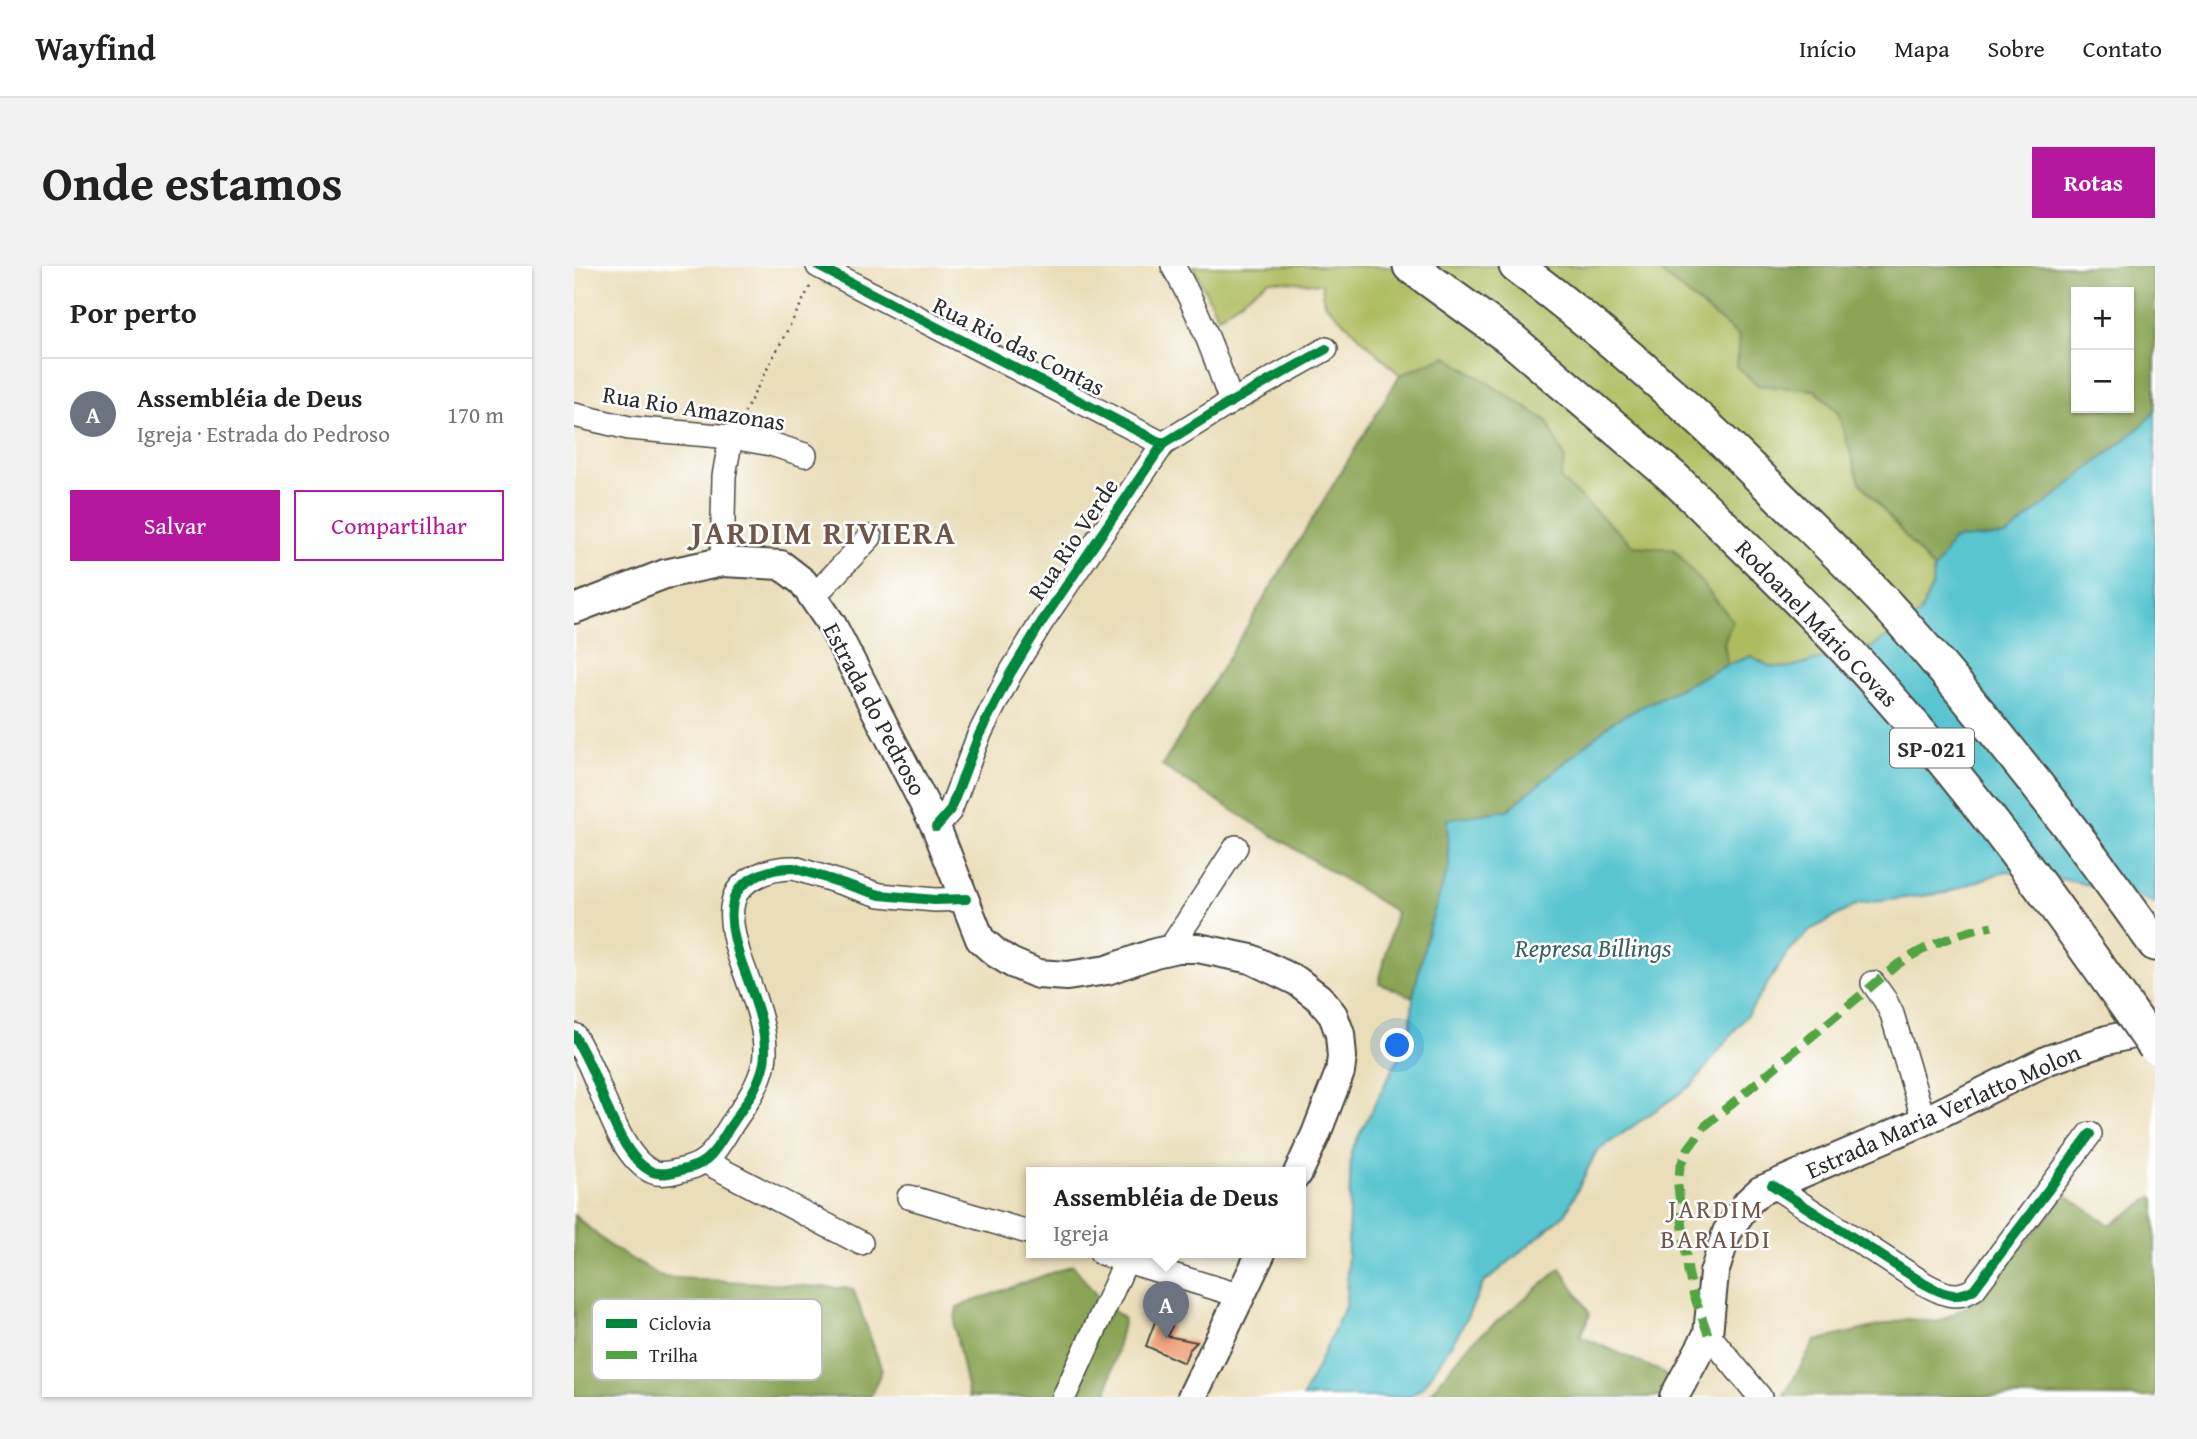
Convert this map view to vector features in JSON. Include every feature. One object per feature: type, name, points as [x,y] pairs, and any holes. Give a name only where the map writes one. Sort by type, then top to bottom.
[{"type":"highway","name":"Rodoanel Mário Covas","points":[[1410,266],[1512,340],[1674,478],[1801,601],[1941,758],[2060,912],[2155,1047]]},
{"type":"highway","name":"SP-021","points":[[1516,266],[1685,405],[1896,615],[1994,733],[2155,944]]},
{"type":"main road","name":"Estrada do Pedroso","points":[[574,610],[665,574],[722,562],[781,565],[803,582],[832,625],[936,827],[981,939],[1012,963],[1038,974],[1086,974],[1169,950],[1198,948],[1251,958],[1297,981],[1333,1015],[1340,1034],[1340,1072],[1301,1167]]},
{"type":"main road","name":"Estrada Maria Verlatto Molon","points":[[1708,1334],[1714,1273],[1727,1232],[1748,1202],[1760,1191],[1924,1121],[2048,1060],[2107,1040],[2155,1029]]},
{"type":"main road","points":[[1192,1397],[1259,1258]]},
{"type":"main road","points":[[1674,1397],[1708,1334]]},
{"type":"street","points":[[1173,266],[1214,349],[1231,402]]},
{"type":"street","name":"Rua Rio das Contas","points":[[819,267],[1163,444]]},
{"type":"street","name":"Rua Rio Verde","points":[[936,827],[950,811],[979,735],[1010,674],[1041,623],[1163,444],[1326,349]]},
{"type":"street","name":"Rua Rio Amazonas","points":[[574,415],[629,428],[731,437],[771,444],[805,455]]},
{"type":"street","points":[[722,562],[724,476],[731,437]]},
{"type":"street","points":[[814,596],[870,537]]},
{"type":"street","points":[[1169,950],[1236,846]]},
{"type":"street","points":[[574,1035],[592,1069],[617,1130],[639,1164],[653,1172],[664,1174],[691,1168],[706,1162],[749,1099],[764,1061],[763,1034],[736,944],[732,917],[733,901],[746,883],[763,873],[794,868],[880,895],[936,900],[965,899]]},
{"type":"street","points":[[1873,983],[1892,1014],[1924,1121]]},
{"type":"street","points":[[1772,1185],[1923,1283],[1939,1292],[1954,1296],[1974,1289],[2090,1134]]},
{"type":"street","points":[[706,1162],[861,1242]]},
{"type":"street","points":[[909,1197],[1026,1232]]},
{"type":"street","points":[[1117,1258],[1241,1296]]},
{"type":"street","points":[[1063,1397],[1126,1261]]},
{"type":"street","points":[[1708,1334],[1760,1397]]},
{"type":"path","points":[[731,437],[819,267]]},
{"type":"green space","points":[[1193,266],[1653,266],[1739,336],[1737,367],[1758,385],[1815,390],[1837,411],[1860,482],[1934,570],[1932,586],[1920,614],[1873,647],[1786,668],[1769,666],[1751,656],[1727,665],[1724,642],[1674,549],[1634,547],[1560,479],[1447,356],[1400,375],[1324,303],[1322,284],[1269,280],[1218,317]]},
{"type":"green space","points":[[1653,266],[2155,266],[2155,411],[2145,423],[2006,536],[1953,539],[1934,570],[1860,482],[1837,411],[1815,390],[1758,385],[1737,367],[1739,336]]},
{"type":"green space","points":[[1446,356],[1547,421],[1565,459],[1560,479],[1634,546],[1674,549],[1733,621],[1724,642],[1727,665],[1615,720],[1508,810],[1447,820],[1449,866],[1429,927],[1413,997],[1379,983],[1396,912],[1162,766],[1400,375]]},
{"type":"green space","points":[[2066,1195],[2110,1225],[2153,1197],[2155,1199],[2155,1397],[1784,1396],[1815,1341],[1907,1319],[1938,1322],[1977,1301]]},
{"type":"green space","points":[[574,1215],[610,1246],[662,1277],[853,1289],[882,1370],[870,1397],[574,1397]]},
{"type":"green space","points":[[1073,1265],[1100,1300],[1124,1319],[1106,1397],[969,1397],[954,1326],[957,1307]]},
{"type":"green space","points":[[1561,1268],[1590,1314],[1580,1336],[1662,1372],[1687,1397],[1427,1397],[1470,1344]]},
{"type":"water","name":"Represa Billings","points":[[2155,411],[2155,904],[2131,894],[2033,873],[2006,871],[1945,893],[1858,904],[1812,929],[1788,952],[1750,1011],[1692,1085],[1596,1152],[1566,1213],[1483,1284],[1461,1329],[1424,1386],[1409,1397],[1303,1397],[1346,1305],[1351,1151],[1410,1035],[1413,997],[1429,927],[1449,866],[1447,819],[1508,810],[1615,720],[1727,665],[1751,656],[1769,666],[1786,668],[1873,647],[1920,614],[1932,586],[1934,570],[1953,539],[2006,536],[2145,423]]},
{"type":"building","points":[[1156,1319],[1172,1326],[1167,1336],[1197,1342],[1189,1350],[1184,1363],[1146,1346]]},
{"type":"marked path","points":[[1708,1334],[1688,1271],[1678,1186],[1680,1167],[1688,1149],[1705,1126],[1898,964],[1943,940],[1992,926]]},
{"type":"cycle path","points":[[818,266],[1163,444]]},
{"type":"cycle path","points":[[936,827],[950,811],[979,735],[1010,674],[1041,623],[1163,444],[1326,349]]},
{"type":"cycle path","points":[[574,1035],[615,1126],[632,1155],[653,1172],[675,1172],[697,1165],[709,1157],[719,1145],[751,1095],[764,1063],[761,1023],[733,929],[733,902],[742,886],[767,872],[794,868],[880,895],[935,900],[966,899]]},
{"type":"cycle path","points":[[1772,1185],[1923,1283],[1942,1292],[1961,1295],[1974,1289],[2090,1134]]},
{"type":"place","name":"Assembléia de Deus","points":[[1166,1339]]},
{"type":"district","name":"JARDIM RIVIERA","points":[[824,532]]},
{"type":"district","name":"JARDIM BARALDI","points":[[1716,1223]]}]
